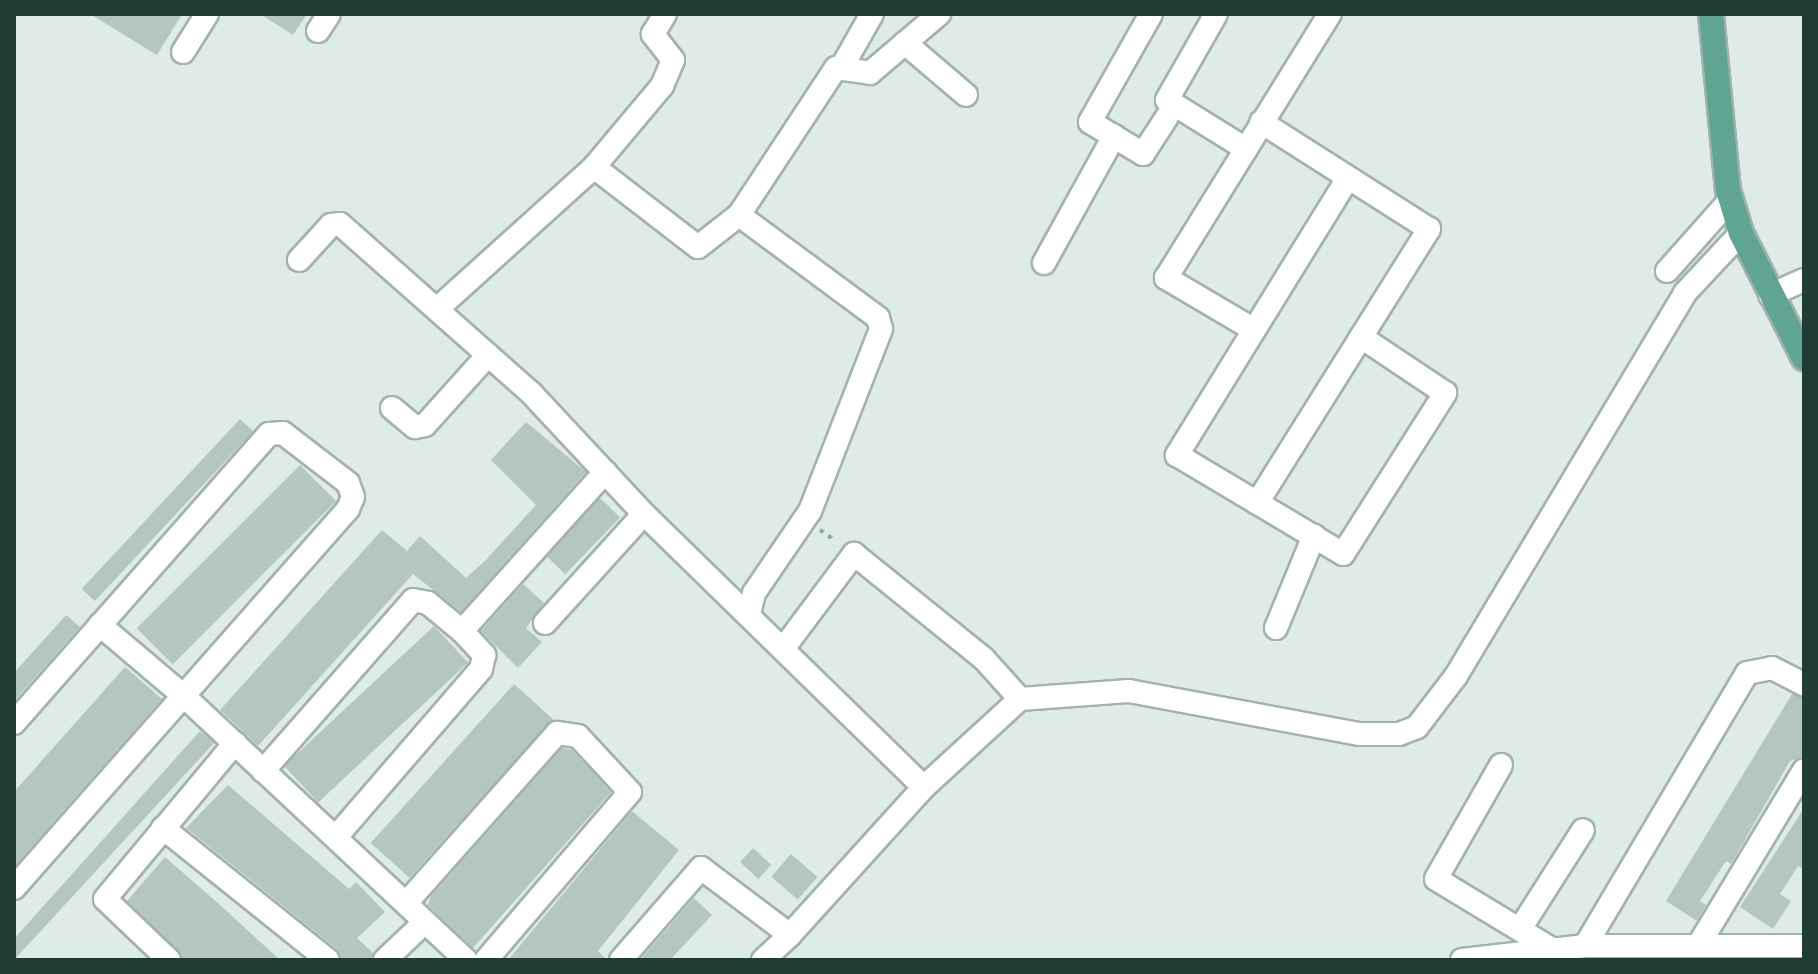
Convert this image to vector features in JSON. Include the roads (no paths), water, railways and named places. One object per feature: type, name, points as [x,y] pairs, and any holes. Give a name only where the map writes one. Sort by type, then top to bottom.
[{"type":"main road","points":[[1711,14],[1731,199],[1741,233],[1804,358]]},
{"type":"street","points":[[183,52],[207,14]]},
{"type":"street","points":[[437,309],[594,167],[672,70],[673,60],[653,34],[665,14]]},
{"type":"street","points":[[594,167],[698,247],[739,215],[843,65],[872,14]]},
{"type":"street","points":[[843,65],[870,73],[939,14]]},
{"type":"street","points":[[1151,14],[1090,122],[1143,154],[1167,117]]},
{"type":"street","points":[[1216,14],[1167,100],[1246,149]]},
{"type":"street","points":[[1251,328],[1166,278],[1330,14]]},
{"type":"street","points":[[905,43],[966,95]]},
{"type":"street","points":[[1257,503],[1429,229],[1261,122]]},
{"type":"street","points":[[1044,263],[1114,136]]},
{"type":"street","points":[[1348,178],[1251,328],[1177,455],[1343,554],[1445,393],[1361,337]]},
{"type":"street","points":[[1667,271],[1731,199]]},
{"type":"street","points":[[739,215],[881,322],[810,511],[754,593],[749,615]]},
{"type":"street","points":[[299,260],[336,222],[488,355],[644,514],[924,787]]},
{"type":"street","points":[[763,960],[790,935],[924,787],[1020,699],[1129,691],[1359,734],[1399,734],[1417,727],[1456,676],[1685,293],[1741,233]]},
{"type":"street","points":[[1770,295],[1799,282]]},
{"type":"street","points":[[392,408],[415,427],[425,425],[488,355]]},
{"type":"street","points":[[14,723],[274,431],[348,483],[353,497],[348,509],[186,698],[14,888]]},
{"type":"street","points":[[462,631],[605,472]]},
{"type":"street","points":[[545,623],[644,514]]},
{"type":"street","points":[[1276,628],[1314,536]]},
{"type":"street","points":[[783,649],[854,554],[984,659],[1020,699]]},
{"type":"street","points":[[263,771],[413,600],[428,603],[462,631],[484,655],[481,669],[336,837]]},
{"type":"street","points":[[100,625],[186,698],[408,901],[425,922],[466,960]]},
{"type":"street","points":[[1585,946],[1747,673],[1772,668],[1804,684]]},
{"type":"street","points":[[408,901],[557,733],[578,736],[630,792],[486,960]]},
{"type":"street","points":[[169,960],[105,899],[235,743]]},
{"type":"street","points":[[1501,765],[1435,874],[1441,885],[1550,948]]},
{"type":"street","points":[[1698,946],[1804,770]]},
{"type":"street","points":[[163,828],[328,960]]},
{"type":"street","points":[[1520,929],[1583,830]]},
{"type":"street","points":[[621,960],[701,868],[790,935]]},
{"type":"street","points":[[385,960],[425,922]]},
{"type":"street","points":[[1462,960],[1585,946],[1804,946]]}]
